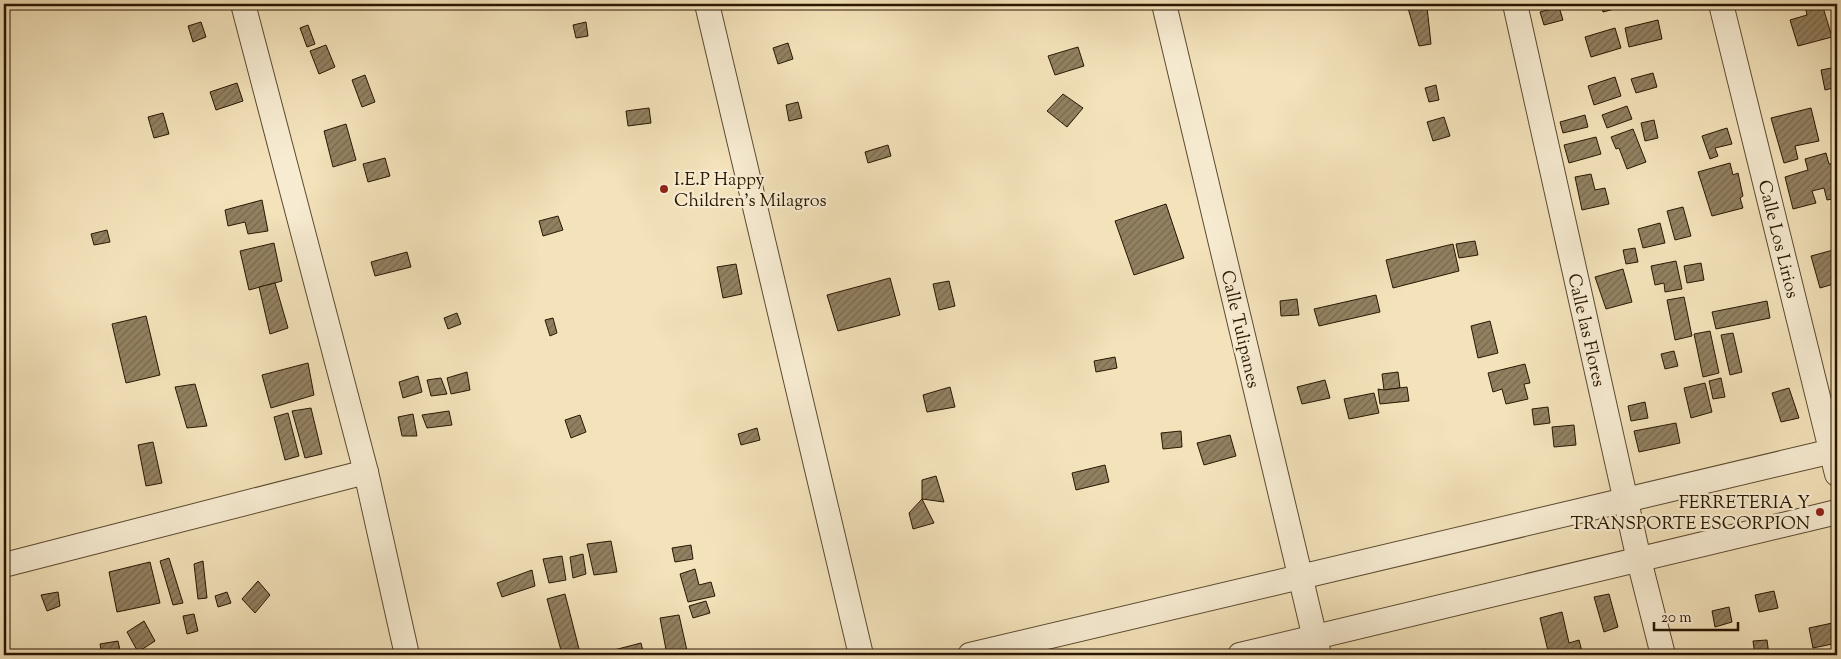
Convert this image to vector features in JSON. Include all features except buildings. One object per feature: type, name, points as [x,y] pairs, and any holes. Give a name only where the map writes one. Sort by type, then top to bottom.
[{"type":"street","points":[[243,4],[366,472],[407,655]]},
{"type":"street","points":[[707,4],[861,655]]},
{"type":"street","name":"Calle Tulipanes","points":[[1164,4],[1317,647]]},
{"type":"street","name":"Calle las Flores","points":[[1514,4],[1625,499],[1663,655]]},
{"type":"street","name":"Calle Los Lirios","points":[[1721,4],[1835,459]]},
{"type":"street","points":[[970,655],[1625,499],[1835,459]]},
{"type":"street","points":[[4,565],[366,472]]},
{"type":"street","points":[[1240,655],[1317,647],[1639,560],[1837,512]]},
{"type":"place","name":"I.E.P Happy Children's Milagros","points":[[664,189]]},
{"type":"place","name":"FERRETERIA Y TRANSPORTE ESCORPION","points":[[1820,512]]}]
